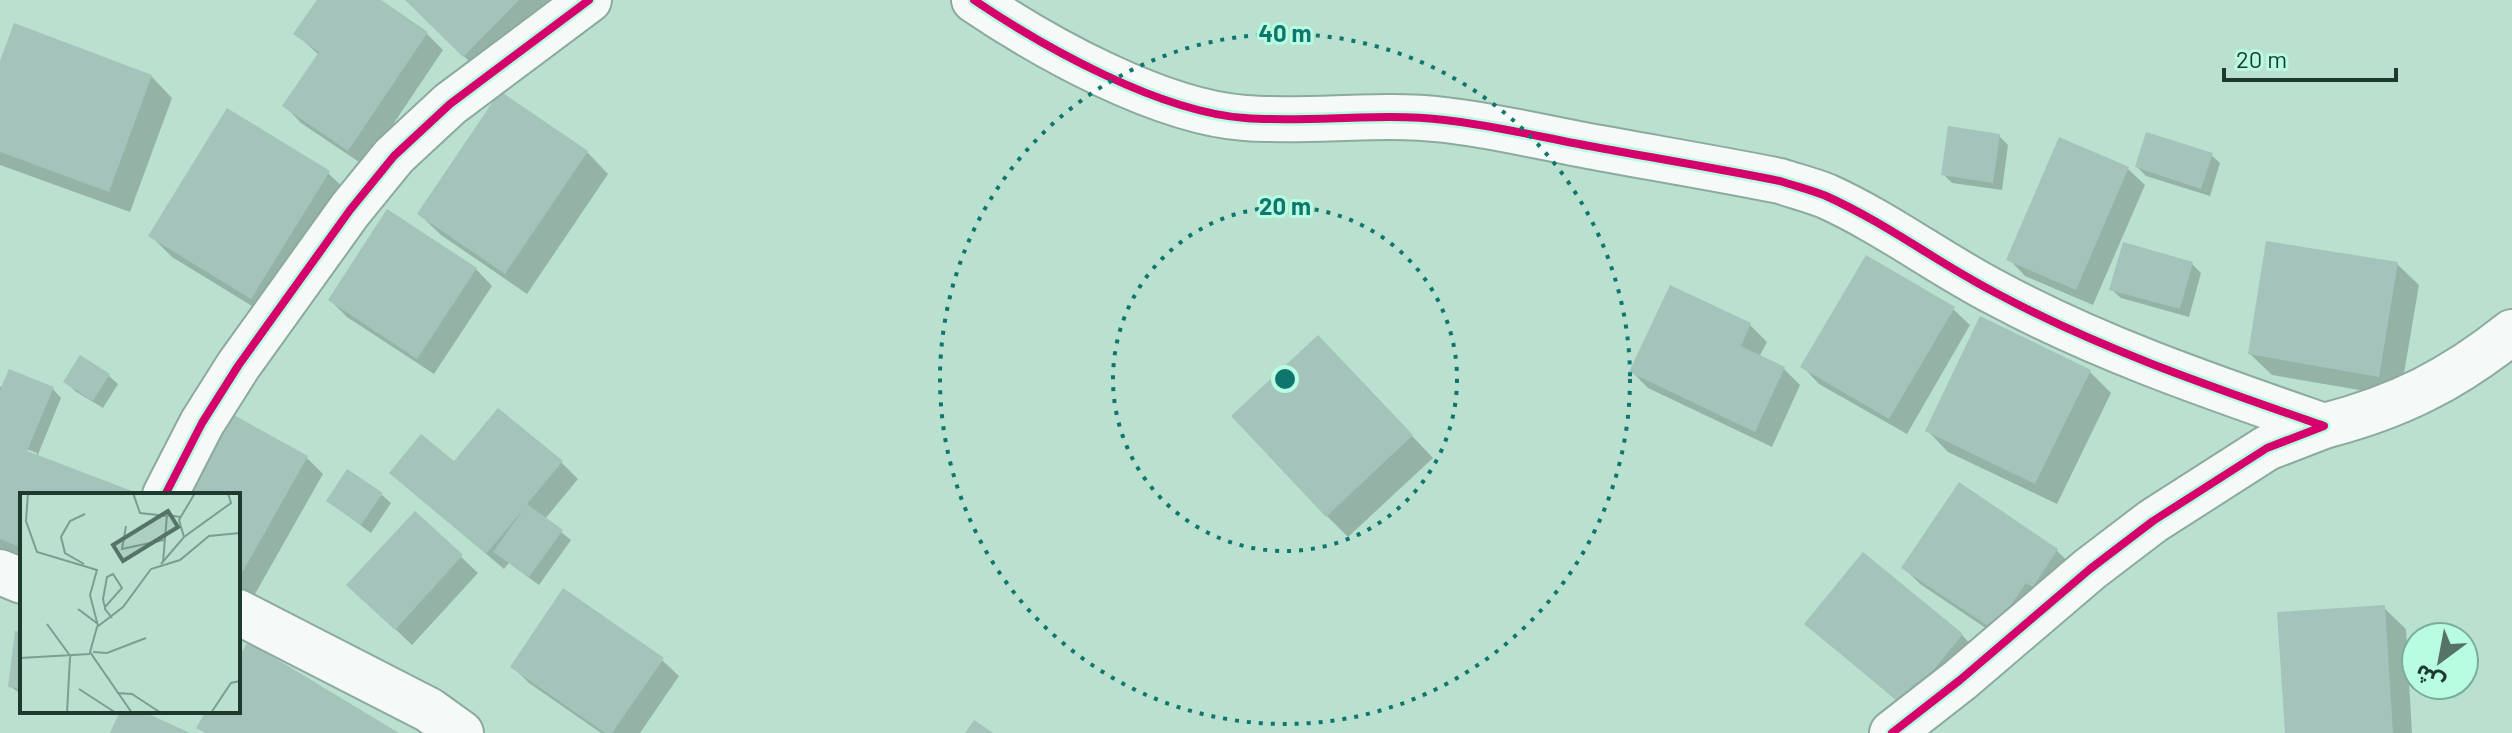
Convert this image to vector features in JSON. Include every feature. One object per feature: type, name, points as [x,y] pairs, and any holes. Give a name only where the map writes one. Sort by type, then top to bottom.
[{"type":"street","points":[[166,493],[202,423],[238,366],[350,210],[394,156],[450,104],[589,0]]},
{"type":"street","points":[[974,0],[1095,69],[1166,102],[1210,114],[1244,118],[1441,119],[1780,181],[1854,210],[1995,293],[2106,346],[2213,388],[2324,426]]},
{"type":"street","points":[[1892,733],[1960,680],[2090,569],[2153,521],[2267,448],[2324,426],[2371,414],[2428,389],[2480,358],[2512,332]]},
{"type":"street","points":[[0,572],[20,580]]},
{"type":"street","points":[[240,613],[429,710],[461,733]]},
{"type":"building","points":[[317,0],[381,0],[428,32],[348,151],[282,106],[319,52],[293,34]]},
{"type":"building","points":[[405,0],[519,0],[463,57]]},
{"type":"building","points":[[14,23],[152,75],[109,192],[0,152],[0,61]]},
{"type":"building","points":[[500,91],[588,151],[505,274],[417,214]]},
{"type":"building","points":[[227,108],[330,171],[251,299],[148,236]]},
{"type":"building","points":[[1948,126],[2000,134],[1993,183],[1941,175]]},
{"type":"building","points":[[2146,132],[2213,153],[2201,189],[2135,167]]},
{"type":"building","points":[[2059,137],[2129,167],[2076,290],[2006,260]]},
{"type":"building","points":[[387,209],[477,268],[417,359],[328,300]]},
{"type":"building","points":[[2266,241],[2398,262],[2379,377],[2248,354]]},
{"type":"building","points":[[2123,242],[2193,262],[2180,309],[2109,290]]},
{"type":"building","points":[[1866,255],[1955,307],[1889,419],[1800,367]]},
{"type":"building","points":[[1670,285],[1751,323],[1741,346],[1785,367],[1755,432],[1629,372]]},
{"type":"building","points":[[1980,316],[2091,370],[2035,484],[1925,431]]},
{"type":"building","points":[[1318,335],[1413,435],[1326,517],[1231,416]]},
{"type":"building","points":[[80,355],[110,374],[93,401],[63,382]]},
{"type":"building","points":[[9,369],[54,387],[27,451],[132,493],[20,493],[20,547],[0,539],[0,390]]},
{"type":"building","points":[[498,408],[563,461],[527,504],[563,530],[529,577],[493,552],[523,510],[486,554],[389,473],[421,434],[454,461]]},
{"type":"building","points":[[223,409],[308,456],[240,576],[240,493],[176,493]]},
{"type":"building","points":[[347,469],[383,493],[361,525],[326,501]]},
{"type":"building","points":[[1959,482],[2058,549],[2033,587],[2026,583],[1994,630],[1901,568]]},
{"type":"building","points":[[415,511],[463,555],[395,630],[346,585]]},
{"type":"building","points":[[1863,552],[1963,634],[1904,706],[1804,624]]},
{"type":"building","points":[[563,588],[664,658],[612,733],[605,733],[510,667]]},
{"type":"building","points":[[2385,605],[2393,733],[2285,733],[2277,612]]},
{"type":"building","points":[[15,631],[20,632],[20,689],[8,687]]},
{"type":"building","points":[[248,642],[399,733],[205,733],[196,728],[205,713],[240,713],[240,655]]},
{"type":"building","points":[[119,713],[146,713],[190,733],[110,733]]},
{"type":"building","points":[[974,720],[993,733],[965,733]]},
{"type":"cycle path","points":[[166,493],[202,423],[238,366],[350,210],[394,156],[450,104],[589,0]]},
{"type":"cycle path","points":[[974,0],[1034,38],[1104,75],[1177,104],[1212,113],[1270,119],[1395,117],[1445,120],[1780,181],[1809,190],[1848,207],[1975,281],[2075,332],[2157,366],[2324,426],[2267,448],[2153,521],[2090,569],[1960,680],[1892,733]]}]
